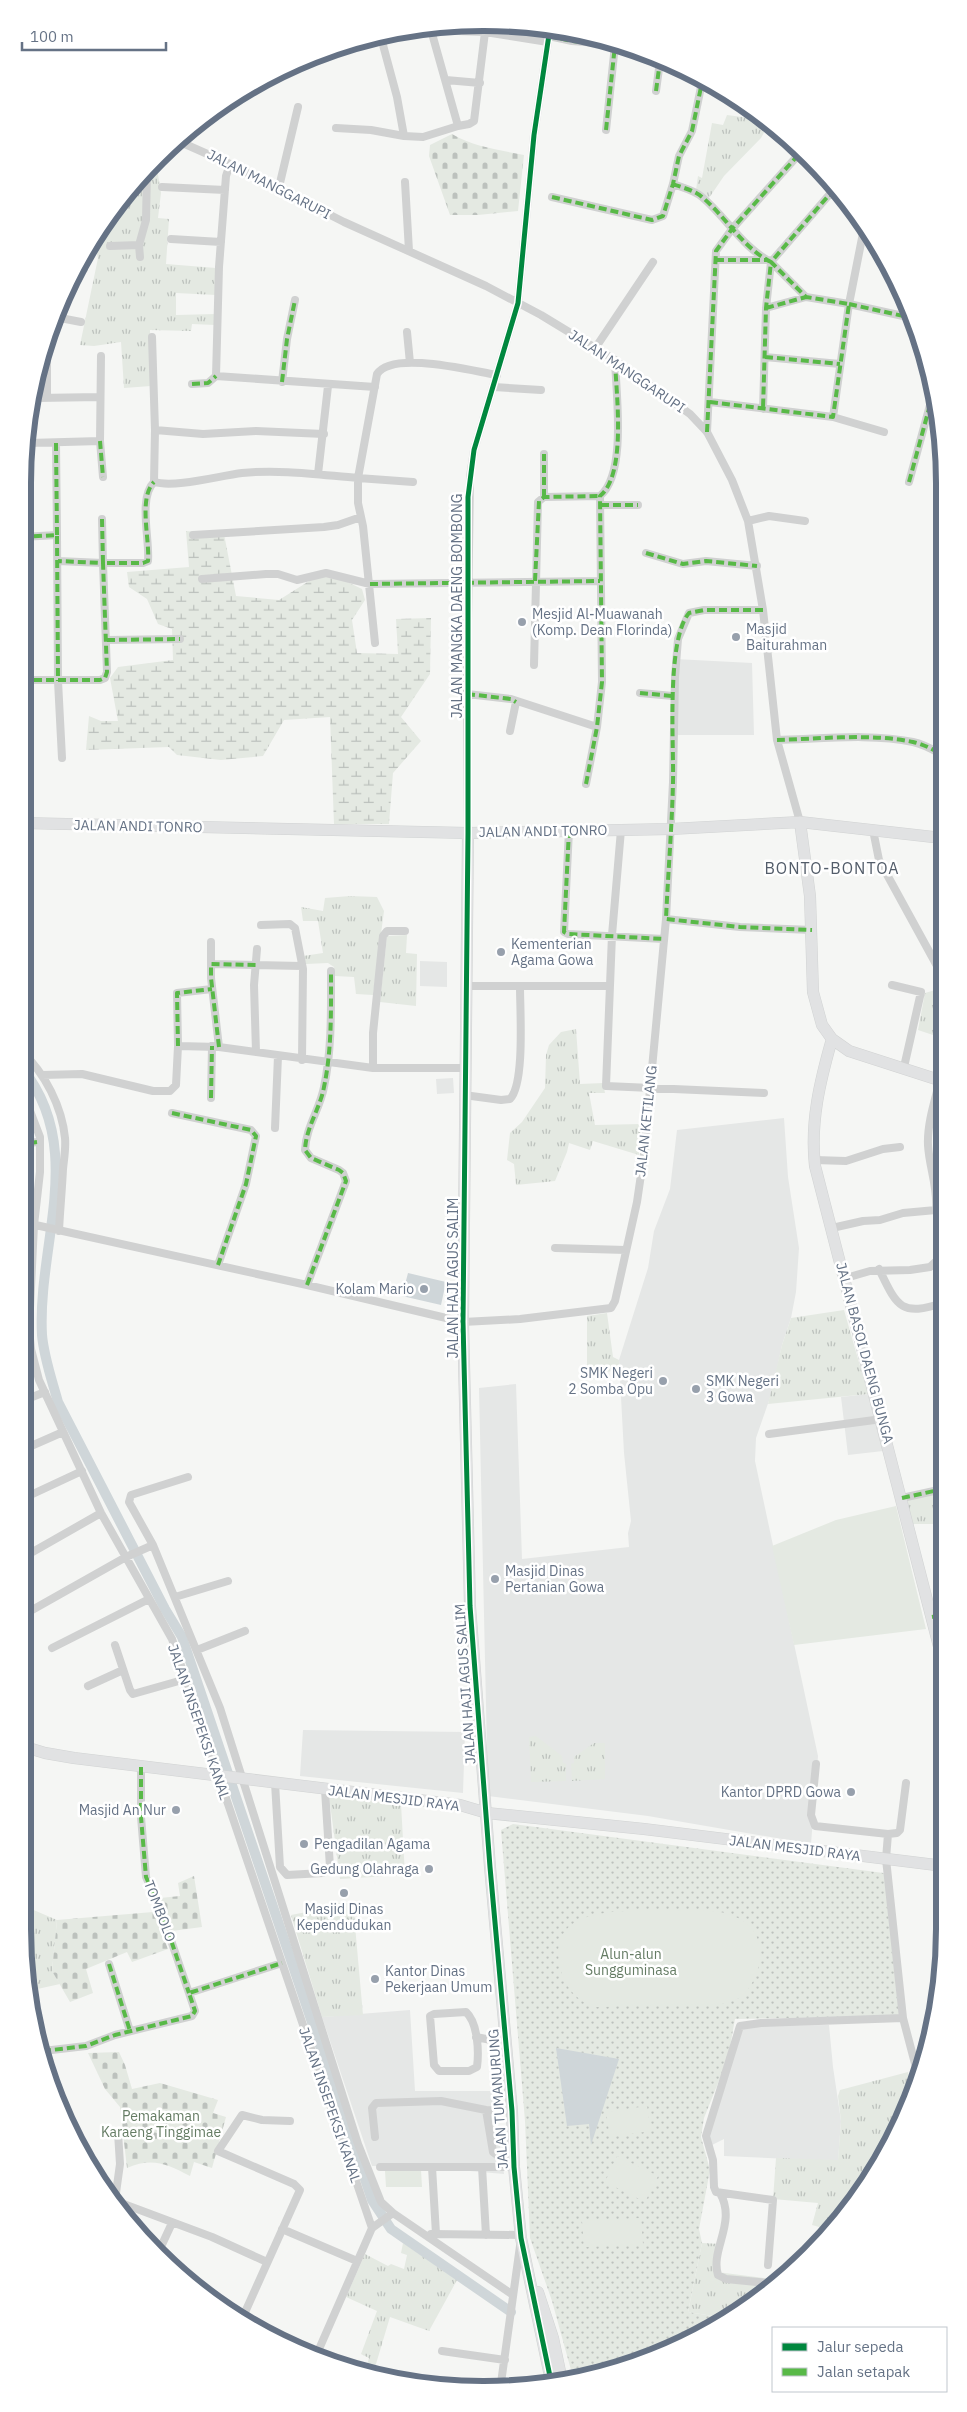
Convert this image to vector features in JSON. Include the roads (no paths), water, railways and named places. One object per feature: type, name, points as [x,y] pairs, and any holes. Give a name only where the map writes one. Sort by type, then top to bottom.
[{"type":"street","points":[[336,128],[371,130],[404,136],[423,137],[474,121],[487,31]]},
{"type":"street","points":[[493,31],[536,34]]},
{"type":"street","points":[[431,34],[458,126]]},
{"type":"street","name":"JALAN MANGKA DAENG BOMBONG","points":[[468,833],[467,694],[470,477],[474,450],[518,303],[534,135],[549,36]]},
{"type":"street","points":[[561,38],[578,42]]},
{"type":"street","points":[[383,43],[397,97],[404,136]]},
{"type":"street","points":[[606,130],[619,52]]},
{"type":"street","points":[[656,91],[659,67]]},
{"type":"street","points":[[446,80],[480,83]]},
{"type":"street","points":[[552,197],[658,219],[663,216],[679,156],[692,131],[701,87]]},
{"type":"street","points":[[279,187],[298,107]]},
{"type":"street","name":"JALAN MANGGARUPI","points":[[184,144],[279,187],[344,222],[409,250],[518,303],[596,347],[690,414],[707,432],[732,480],[748,521],[763,610],[777,740],[800,822]]},
{"type":"street","points":[[707,432],[718,246],[796,157]]},
{"type":"street","points":[[216,376],[218,293],[224,190],[230,164]]},
{"type":"street","points":[[140,257],[139,245],[146,220],[147,181]]},
{"type":"street","points":[[405,182],[409,250]]},
{"type":"street","points":[[673,184],[693,191],[703,198],[732,229],[770,261],[806,297]]},
{"type":"street","points":[[162,187],[224,190]]},
{"type":"street","points":[[763,409],[766,308],[770,261],[829,195],[832,195]]},
{"type":"street","points":[[833,417],[840,364],[862,236]]},
{"type":"street","points":[[171,239],[222,242]]},
{"type":"street","points":[[110,246],[139,245]]},
{"type":"street","points":[[716,260],[770,261]]},
{"type":"street","points":[[596,347],[653,262]]},
{"type":"street","points":[[766,308],[806,297],[877,309],[903,316]]},
{"type":"street","points":[[282,382],[287,339],[295,300]]},
{"type":"street","points":[[63,318],[81,322]]},
{"type":"street","points":[[407,332],[410,363]]},
{"type":"street","points":[[58,561],[143,563],[148,560],[147,500],[148,489],[154,482],[155,430],[152,337]]},
{"type":"street","points":[[101,356],[100,441],[103,477]]},
{"type":"street","points":[[765,357],[840,364]]},
{"type":"street","points":[[534,665],[538,502],[544,497],[600,496],[610,485],[616,460],[615,360]]},
{"type":"street","points":[[376,642],[358,503],[358,478],[374,387],[380,370],[391,365],[410,363],[441,365],[497,375]]},
{"type":"street","points":[[47,366],[47,397]]},
{"type":"street","points":[[192,384],[208,383],[216,376],[328,386],[374,387]]},
{"type":"street","points":[[318,474],[328,386]]},
{"type":"street","points":[[494,387],[541,390]]},
{"type":"street","points":[[40,398],[100,397]]},
{"type":"street","points":[[710,402],[833,417],[884,432]]},
{"type":"street","points":[[909,482],[929,408]]},
{"type":"street","points":[[155,430],[203,434],[256,430],[324,434]]},
{"type":"street","points":[[33,443],[100,441]]},
{"type":"street","points":[[56,443],[58,681],[62,758]]},
{"type":"street","points":[[544,454],[544,497]]},
{"type":"street","points":[[154,482],[175,482],[244,473],[318,474],[413,482]]},
{"type":"street","points":[[586,784],[597,727],[602,682],[600,496]]},
{"type":"street","points":[[601,505],[638,505]]},
{"type":"street","points":[[748,521],[769,516],[805,522]]},
{"type":"street","points":[[193,535],[324,527],[361,517]]},
{"type":"street","points":[[31,680],[100,680],[105,678],[107,672],[107,640],[102,518]]},
{"type":"street","points":[[31,537],[57,535]]},
{"type":"street","points":[[646,553],[683,564],[706,561],[757,566]]},
{"type":"street","points":[[202,579],[272,574],[297,580],[326,573],[370,584],[600,581]]},
{"type":"street","name":"JALAN KETILANG","points":[[463,1322],[520,1319],[607,1309],[611,1308],[615,1300],[641,1173],[650,1090],[666,919],[671,830],[673,696],[678,639],[688,615],[704,610],[763,610]]},
{"type":"street","points":[[107,640],[180,639]]},
{"type":"street","points":[[640,693],[673,696]]},
{"type":"street","points":[[467,694],[511,699],[597,727]]},
{"type":"street","points":[[510,730],[516,702]]},
{"type":"street","points":[[777,740],[852,738],[904,740],[936,752]]},
{"type":"street","points":[[800,822],[810,896],[814,999],[822,1025],[832,1039],[849,1051],[860,1056],[904,1067],[936,1079]]},
{"type":"street","name":"JALAN ANDI TONRO","points":[[31,824],[468,833],[569,830],[671,830],[800,822],[936,837]]},
{"type":"street","points":[[569,830],[564,932],[568,934],[664,939]]},
{"type":"street","points":[[621,830],[612,935],[606,1086],[650,1090],[764,1093]]},
{"type":"street","points":[[873,830],[875,850],[879,860],[936,964]]},
{"type":"street","name":"JALAN HAJI AGUS SALIM","points":[[468,833],[463,1322],[470,1606],[487,1813]]},
{"type":"street","points":[[666,919],[740,927],[812,930]]},
{"type":"street","points":[[261,925],[293,925],[302,966],[302,1060]]},
{"type":"street","points":[[373,1068],[372,1033],[383,936],[387,931],[405,931]]},
{"type":"street","points":[[211,942],[215,1046],[212,1098]]},
{"type":"street","points":[[256,1052],[257,949]]},
{"type":"street","points":[[211,964],[302,966]]},
{"type":"street","points":[[307,1285],[346,1181],[343,1173],[312,1158],[305,1150],[311,1123],[319,1108],[329,1062],[331,970]]},
{"type":"street","points":[[892,985],[921,992],[904,1067]]},
{"type":"street","points":[[466,986],[610,986]]},
{"type":"street","points":[[464,1095],[501,1100],[510,1099],[515,1091],[520,1075],[520,987]]},
{"type":"street","points":[[42,1076],[82,1074],[154,1091],[170,1091],[176,1085],[178,1046],[177,993],[212,988]]},
{"type":"street","name":"JALAN BASOI DAENG BUNGA","points":[[832,1039],[820,1084],[813,1127],[815,1160],[902,1498],[936,1609]]},
{"type":"street","points":[[178,1046],[215,1046],[302,1060],[373,1068],[465,1068]]},
{"type":"street","points":[[275,1128],[278,1056]]},
{"type":"street","points":[[31,1060],[53,1094],[66,1139],[57,1231]]},
{"type":"street","points":[[936,1097],[928,1144],[936,1191]]},
{"type":"street","name":"JALAN INSEPEKSI KANAL","points":[[31,1113],[40,1136],[40,1172],[31,1303]]},
{"type":"street","points":[[172,1113],[251,1130],[256,1136],[246,1184],[218,1266]]},
{"type":"street","points":[[31,1143],[37,1142]]},
{"type":"street","points":[[815,1160],[846,1161],[883,1149],[900,1147]]},
{"type":"street","points":[[832,1228],[863,1221],[880,1220],[903,1213],[936,1210]]},
{"type":"street","points":[[31,1224],[307,1285],[463,1322]]},
{"type":"street","points":[[555,1248],[626,1250]]},
{"type":"street","points":[[846,1278],[879,1269],[892,1272],[930,1267],[936,1261]]},
{"type":"street","points":[[879,1269],[891,1295],[901,1306],[917,1309],[936,1305]]},
{"type":"street","name":"JALAN INSEPEKSI KANAL","points":[[31,1349],[45,1392],[101,1513],[172,1640],[374,2226]]},
{"type":"street","points":[[31,1397],[45,1392]]},
{"type":"street","points":[[770,1434],[882,1419]]},
{"type":"street","points":[[31,1446],[63,1432]]},
{"type":"street","points":[[31,1495],[82,1471]]},
{"type":"street","points":[[188,1476],[129,1497],[130,1502],[175,1597],[220,1708],[358,2144],[381,2202],[390,2214],[513,2295]]},
{"type":"street","points":[[902,1498],[936,1491]]},
{"type":"street","points":[[31,1553],[101,1513]]},
{"type":"street","points":[[31,1611],[126,1557],[151,1545]]},
{"type":"street","points":[[175,1597],[228,1582]]},
{"type":"street","points":[[52,1648],[149,1599]]},
{"type":"street","points":[[197,1650],[245,1631]]},
{"type":"street","points":[[115,1645],[133,1694],[186,1679]]},
{"type":"street","points":[[88,1686],[123,1670]]},
{"type":"street","name":"JALAN MESJID RAYA","points":[[31,1749],[45,1753],[140,1767],[460,1805],[487,1813],[644,1829],[936,1865]]},
{"type":"street","points":[[816,1764],[811,1816],[815,1826],[888,1834],[897,1833],[900,1830],[906,1783]]},
{"type":"street","name":"TOMBOLO","points":[[130,2031],[194,2015],[195,2011],[161,1911],[146,1878],[141,1817],[140,1767]]},
{"type":"street","points":[[275,1783],[280,1867],[287,1875],[323,1872],[330,1867],[325,1790]]},
{"type":"street","name":"JALAN TUMANURUNG","points":[[487,1813],[521,2237],[550,2376]]},
{"type":"street","points":[[888,1834],[886,1859],[903,2018],[915,2065]]},
{"type":"street","points":[[189,1993],[282,1963]]},
{"type":"street","points":[[48,2051],[86,2046],[130,2031],[109,1964]]},
{"type":"street","points":[[466,2012],[472,2019],[476,2036],[477,2065],[474,2069],[442,2072],[437,2069],[434,2065],[431,2015],[466,2012]]},
{"type":"street","points":[[765,2283],[726,2279],[718,2275],[716,2263],[724,2236],[726,2208],[720,2193],[714,2187],[713,2160],[706,2136],[741,2025],[903,2018]]},
{"type":"street","points":[[476,2036],[506,2043]]},
{"type":"street","points":[[375,2137],[372,2108],[376,2102],[441,2101],[486,2110],[512,2110]]},
{"type":"street","points":[[486,2110],[493,2152],[497,2155],[513,2155]]},
{"type":"street","points":[[245,2313],[300,2193],[298,2186],[218,2151],[242,2115],[262,2120],[290,2121]]},
{"type":"street","points":[[115,2191],[120,2164],[118,2134]]},
{"type":"street","points":[[380,2167],[514,2167]]},
{"type":"street","points":[[432,2167],[434,2234],[521,2237]]},
{"type":"street","points":[[482,2167],[486,2235]]},
{"type":"street","points":[[720,2193],[773,2200],[768,2265]]},
{"type":"street","points":[[125,2205],[212,2237],[267,2262]]},
{"type":"street","points":[[319,2349],[374,2226],[390,2214]]},
{"type":"street","points":[[162,2246],[172,2223]]},
{"type":"street","points":[[282,2229],[357,2261]]},
{"type":"street","name":"JALAN TUMANURUNG","points":[[501,2380],[521,2237]]},
{"type":"street","name":"JALAN TUMANURUNG","points":[[529,2272],[543,2306],[560,2374]]},
{"type":"street","points":[[442,2351],[505,2360]]},
{"type":"waterway","points":[[31,1083],[41,1099],[52,1131],[56,1164],[51,1231],[42,1300],[42,1335],[46,1361],[58,1402],[165,1609],[182,1637],[372,2200],[391,2229],[511,2312]]},
{"type":"place","name":"Mesjid Al-Muawanah (Komp. Dean Florinda)","points":[[522,622]]},
{"type":"place","name":"Masjid Baiturahman","points":[[736,637]]},
{"type":"place","name":"Kementerian Agama Gowa","points":[[501,952]]},
{"type":"place","name":"Kolam Mario","points":[[424,1289]]},
{"type":"place","name":"SMK Negeri 2 Somba Opu","points":[[663,1381]]},
{"type":"place","name":"SMK Negeri 3 Gowa","points":[[696,1389]]},
{"type":"place","name":"Masjid Dinas Pertanian Gowa","points":[[495,1579]]},
{"type":"place","name":"Kantor DPRD Gowa","points":[[851,1792]]},
{"type":"place","name":"Masjid An Nur","points":[[176,1810]]},
{"type":"place","name":"Pengadilan Agama","points":[[304,1844]]},
{"type":"place","name":"Gedung Olahraga","points":[[429,1869]]},
{"type":"place","name":"Masjid Dinas Kependudukan","points":[[344,1893]]},
{"type":"place","name":"Kantor Dinas Pekerjaan Umum","points":[[375,1979]]},
{"type":"district","name":"BONTO-BONTOA","points":[[832,868]]},
{"type":"park label","name":"Alun-alun Sungguminasa","points":[[631,1962]]},
{"type":"park label","name":"Pemakaman Karaeng Tinggimae","points":[[161,2124]]}]
